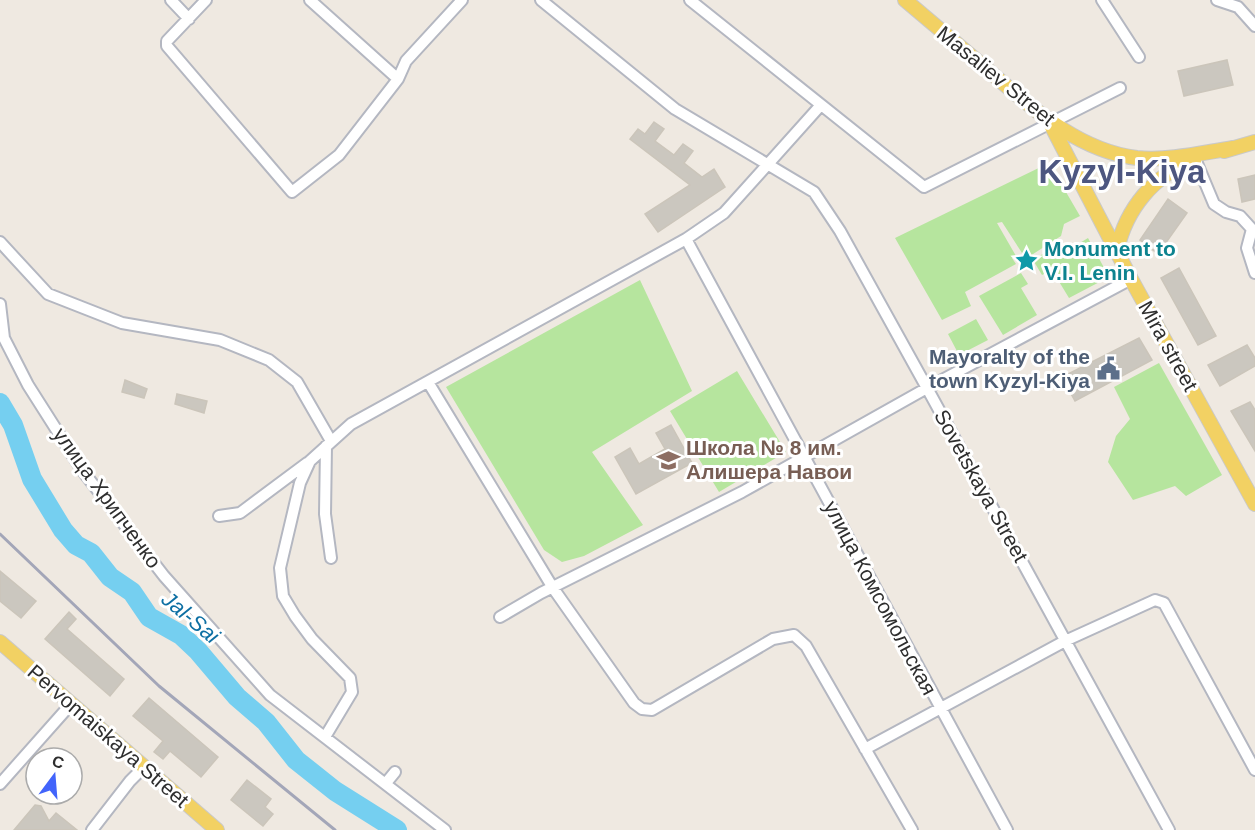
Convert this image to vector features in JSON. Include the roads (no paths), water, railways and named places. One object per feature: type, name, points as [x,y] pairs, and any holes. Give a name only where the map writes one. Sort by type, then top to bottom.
[{"type":"main road","name":"Masaliev Street","points":[[905,0],[1050,123],[1103,149],[1135,158],[1182,157],[1233,148]]},
{"type":"main road","name":"Mira street","points":[[1050,123],[1131,279],[1255,504]]},
{"type":"main road","points":[[1117,250],[1121,232],[1145,192],[1167,172],[1196,160],[1255,142]]},
{"type":"main road","name":"Pervomaiskaya Street","points":[[0,642],[217,830]]},
{"type":"street","points":[[171,0],[189,19]]},
{"type":"street","points":[[206,0],[167,41],[167,46],[292,192],[339,155],[398,79],[406,61],[462,0]]},
{"type":"street","points":[[310,0],[398,79]]},
{"type":"street","name":"Sovetskaya Street","points":[[542,0],[675,109],[814,192],[840,231],[1168,830]]},
{"type":"street","points":[[690,0],[820,106],[926,187],[1120,88]]},
{"type":"street","points":[[1102,0],[1139,57]]},
{"type":"street","points":[[1217,0],[1238,7],[1255,26]]},
{"type":"street","points":[[219,516],[240,513],[310,461],[351,424],[686,239],[724,213],[820,106]]},
{"type":"street","points":[[1196,160],[1214,204],[1226,212],[1240,216],[1252,229],[1247,248],[1255,273]]},
{"type":"street","name":"улица Комсомольская","points":[[686,239],[1007,830]]},
{"type":"street","points":[[0,242],[48,294],[122,323],[220,340],[269,360],[297,382],[328,443],[325,514],[331,558]]},
{"type":"street","points":[[500,617],[742,492],[927,388],[1131,279]]},
{"type":"street","name":"улица Хрипченко","points":[[0,304],[2,338],[28,385],[82,470],[164,576],[270,694],[446,830]]},
{"type":"street","points":[[428,382],[553,588],[625,694],[647,710],[652,710],[773,639],[788,635],[800,638],[912,830]]},
{"type":"street","points":[[310,461],[300,483],[280,568],[280,584],[283,596],[312,639],[351,678],[352,692],[347,704],[325,737]]},
{"type":"street","points":[[864,749],[1065,640],[1139,605],[1155,600],[1164,603],[1255,770]]},
{"type":"street","points":[[0,784],[71,704]]},
{"type":"street","points":[[92,830],[129,782],[143,768]]},
{"type":"street","points":[[386,783],[395,772]]},
{"type":"waterway","name":"Jal-Sai","points":[[0,403],[13,425],[32,479],[63,530],[76,545],[91,553],[110,577],[132,592],[149,617],[181,635],[198,651],[237,697],[266,722],[296,760],[335,791],[397,830]]},
{"type":"railway","points":[[0,534],[159,686],[335,830]]},
{"type":"place","name":"Monument to V.I. Lenin","points":[[1026,261]]},
{"type":"place","name":"Мayoralty of the town Kyzyl-Kiya","points":[[1108,369]]},
{"type":"place","name":"Школа № 8 им. Алишера Навои","points":[[668,460]]},
{"type":"district","name":"Kyzyl-Kiya","points":[[1122,171]]}]
